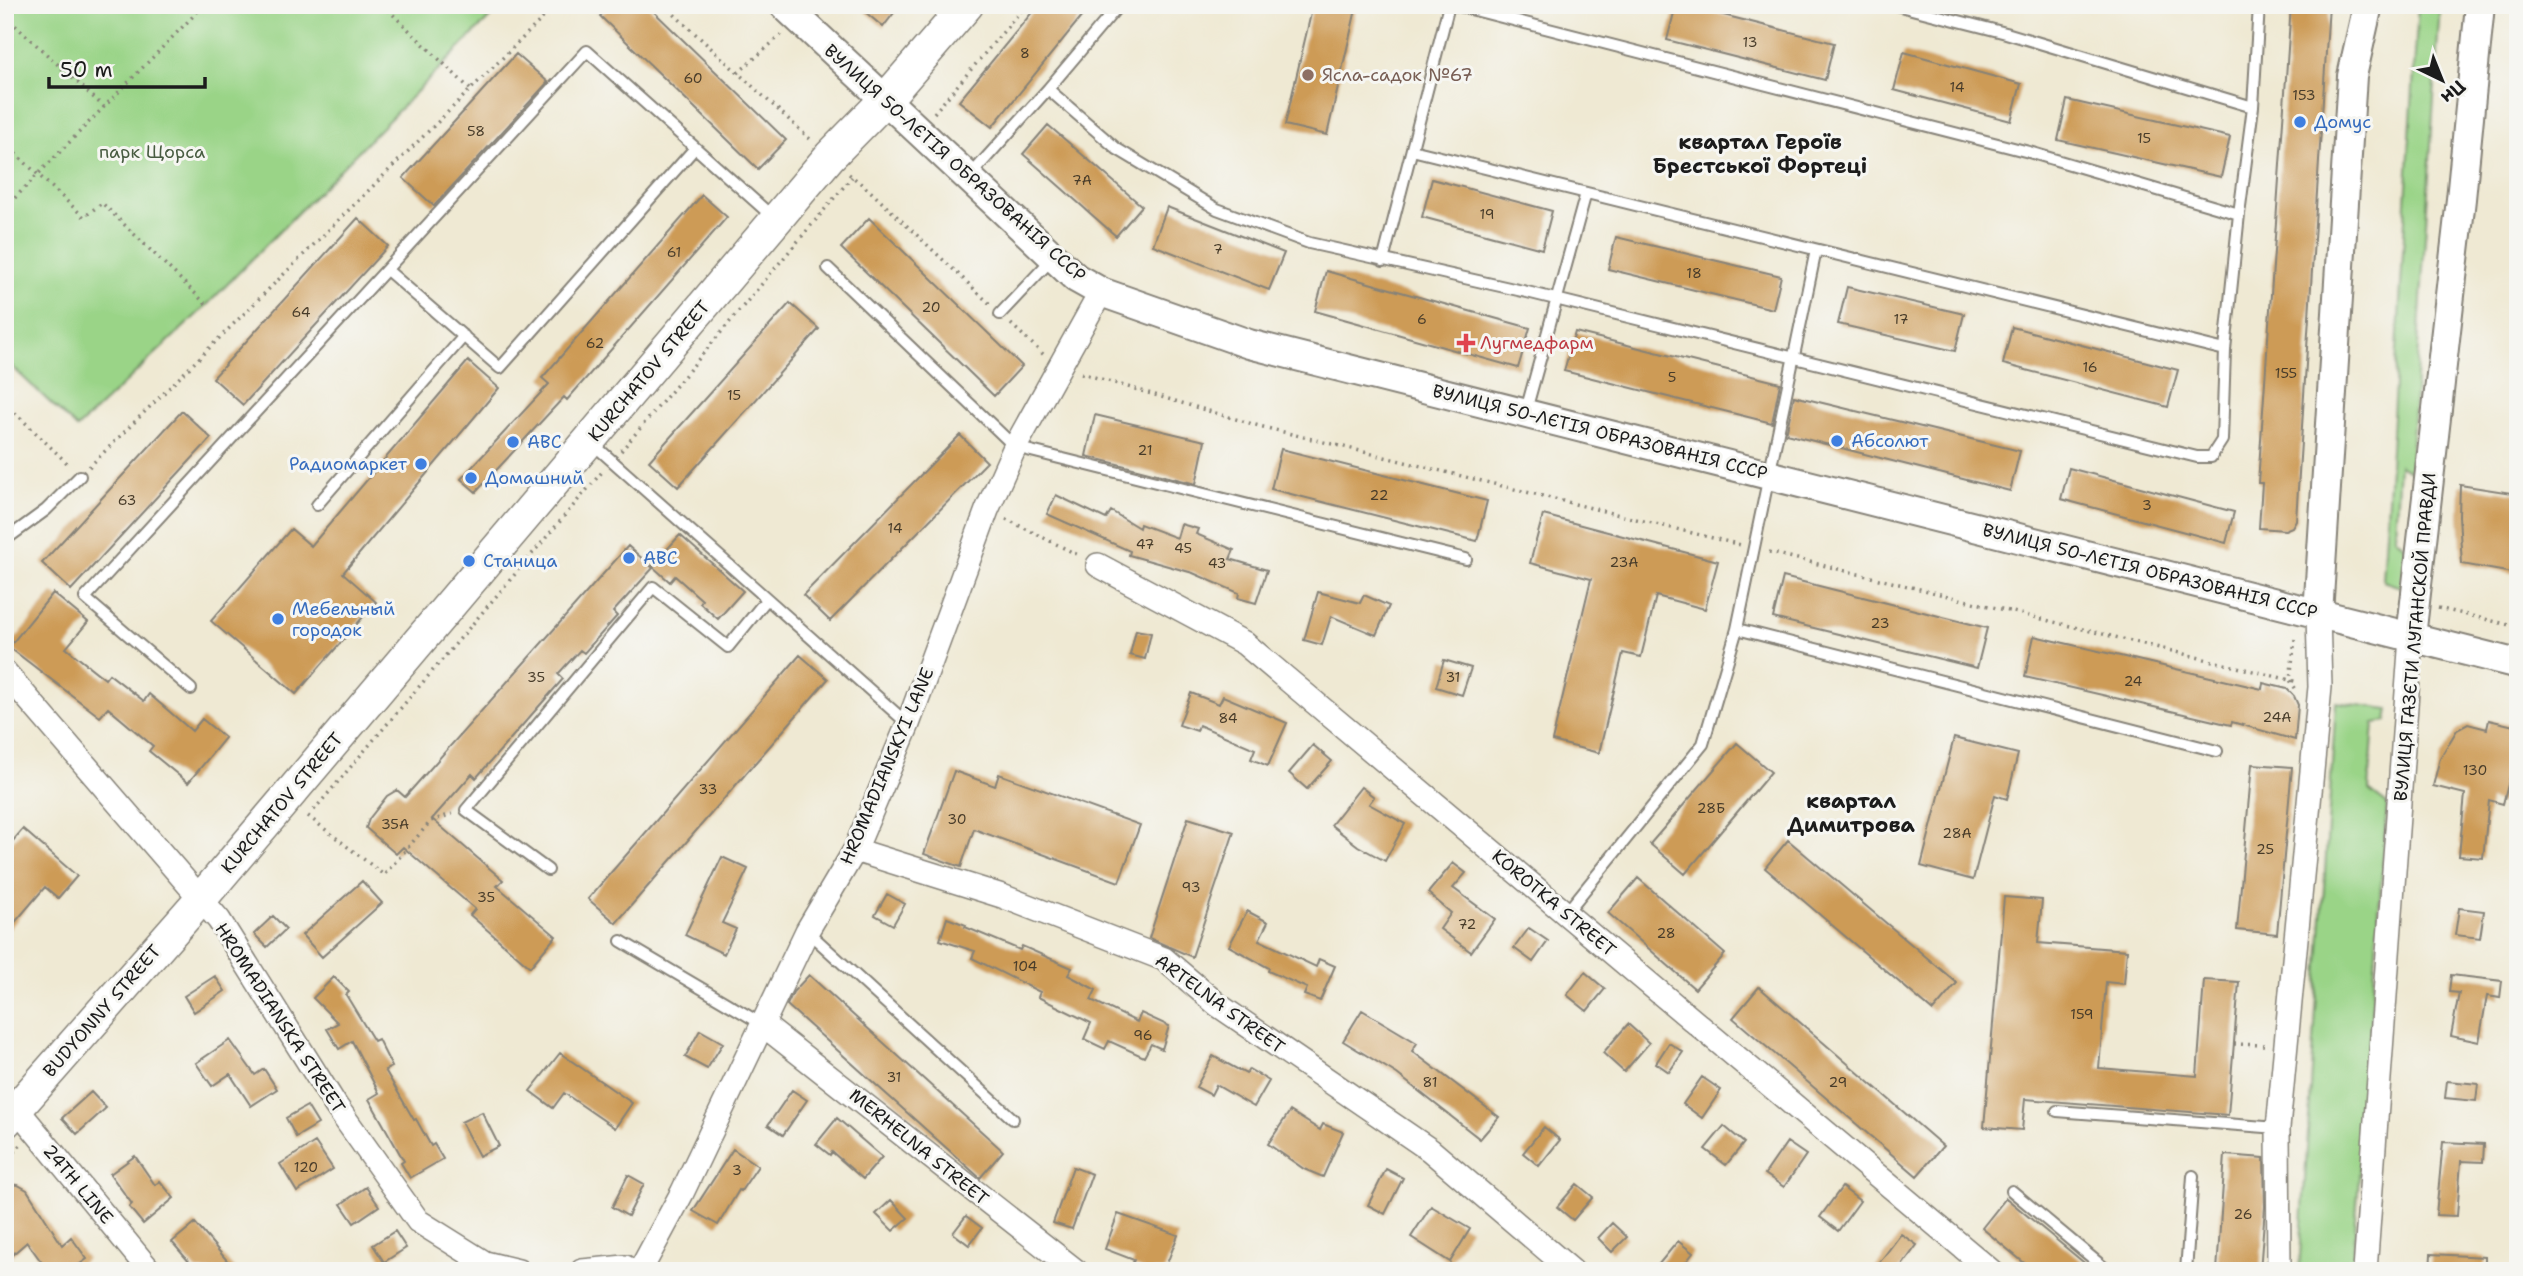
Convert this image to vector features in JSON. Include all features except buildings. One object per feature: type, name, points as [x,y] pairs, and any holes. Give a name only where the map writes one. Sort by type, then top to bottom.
[{"type":"main road","name":"KURCHATOV STREET","points":[[200,900],[601,451],[776,220],[841,167],[885,100],[967,5]]},
{"type":"main road","name":"BUDYONNY STREET","points":[[9,1110],[200,900]]},
{"type":"street","points":[[2278,1271],[2278,1128],[2320,687],[2318,614],[2352,76],[2368,5]]},
{"type":"street","name":"ВУЛИЦЯ ГАЗЄТИ ЛУГАНСКОЙ ПРАВДИ","points":[[2365,1271],[2415,603],[2480,5]]},
{"type":"street","name":"ВУЛИЦЯ 50-ЛЄТІЯ ОБРАЗОВАНІЯ СССР","points":[[798,10],[918,131],[1076,278],[1101,292],[1249,344],[2518,664]]},
{"type":"street","name":"HROMADIANSKYI LANE","points":[[640,1271],[682,1193],[807,931],[855,850],[908,724],[987,510],[1015,447],[1101,292]]},
{"type":"street","name":"KOROTKA STREET","points":[[1098,565],[1244,643],[1991,1271]]},
{"type":"street","name":"HROMADIANSKA STREET","points":[[5,672],[219,920],[337,1106],[418,1221],[485,1263],[512,1270]]},
{"type":"street","name":"ARTELNA STREET","points":[[855,850],[1002,896],[1164,959],[1218,1005],[1430,1150],[1572,1271]]},
{"type":"street","name":"MERHELNA STREET","points":[[762,1024],[1076,1271]]},
{"type":"street","name":"24TH LINE","points":[[9,1110],[150,1271]]},
{"type":"street","points":[[582,1271],[625,1267],[628,1271]]},
{"type":"lane","points":[[968,177],[1119,5]]},
{"type":"lane","points":[[1384,261],[1449,5]]},
{"type":"lane","points":[[1455,5],[2029,152],[2239,214]]},
{"type":"lane","points":[[1896,5],[2006,33],[2253,107]]},
{"type":"lane","points":[[1048,89],[1117,149],[1217,209],[1308,243],[1557,299],[2197,457],[2211,457],[2222,440],[2225,350],[2253,107],[2259,5]]},
{"type":"lane","points":[[191,689],[85,598],[587,51],[776,220]]},
{"type":"lane","points":[[387,270],[500,368],[695,148]]},
{"type":"lane","points":[[1412,150],[2225,350]]},
{"type":"lane","points":[[1525,414],[1586,193]]},
{"type":"lane","points":[[1566,913],[1703,744],[1737,629],[1816,250]]},
{"type":"lane","points":[[1000,314],[1054,257]]},
{"type":"lane","points":[[828,268],[1015,447],[1466,559]]},
{"type":"lane","points":[[317,505],[464,336]]},
{"type":"lane","points":[[601,451],[908,724]]},
{"type":"lane","points":[[5,540],[47,510],[80,476]]},
{"type":"lane","points":[[548,870],[466,810],[653,586],[727,647],[767,599]]},
{"type":"lane","points":[[1737,629],[2217,751]]},
{"type":"lane","points":[[807,931],[1013,1119]]},
{"type":"lane","points":[[621,941],[762,1024]]},
{"type":"lane","points":[[2056,1111],[2278,1128]]},
{"type":"lane","points":[[2186,1271],[2193,1176]]},
{"type":"lane","points":[[2012,1191],[2108,1271]]},
{"type":"path","points":[[5,208],[204,5]]},
{"type":"path","points":[[383,5],[471,90]]},
{"type":"path","points":[[5,403],[80,476],[556,5]]},
{"type":"path","points":[[664,5],[869,190],[1054,365],[1259,426],[2320,687]]},
{"type":"path","points":[[918,131],[1026,5]]},
{"type":"path","points":[[738,73],[798,10]]},
{"type":"path","points":[[5,16],[104,107]]},
{"type":"path","points":[[5,144],[84,217],[102,204],[206,305]]},
{"type":"path","points":[[466,810],[431,821],[384,875],[308,817],[601,451],[841,167]]},
{"type":"path","points":[[987,510],[1098,565]]},
{"type":"path","points":[[2415,603],[2518,627]]},
{"type":"path","points":[[2234,1044],[2270,1046]]},
{"type":"green space","name":"парк Щорса","points":[[5,5],[502,5],[207,305],[77,428],[5,360]]},
{"type":"green space","points":[[2418,5],[2440,5],[2410,471],[2399,465],[2395,537],[2410,551],[2406,589],[2383,581]]},
{"type":"green space","points":[[2336,702],[2389,709],[2387,721],[2374,723],[2369,790],[2387,804],[2352,1271],[2299,1271]]},
{"type":"place","name":"Ясла-садок №67","points":[[1308,75]]},
{"type":"place","name":"Домус","points":[[2300,122]]},
{"type":"place","name":"Лугмедфарм","points":[[1466,343]]},
{"type":"place","name":"Абсолют","points":[[1837,441]]},
{"type":"place","name":"АВС","points":[[513,442]]},
{"type":"place","name":"Радиомаркет","points":[[421,464]]},
{"type":"place","name":"Домашний","points":[[471,478]]},
{"type":"place","name":"ABC","points":[[629,558]]},
{"type":"place","name":"Станица","points":[[469,561]]},
{"type":"place","name":"Мебельный городок","points":[[278,619]]},
{"type":"district","name":"квартал Героїв Брестської Фортеці","points":[[1760,154]]},
{"type":"district","name":"квартал Димитрова","points":[[1851,813]]}]
